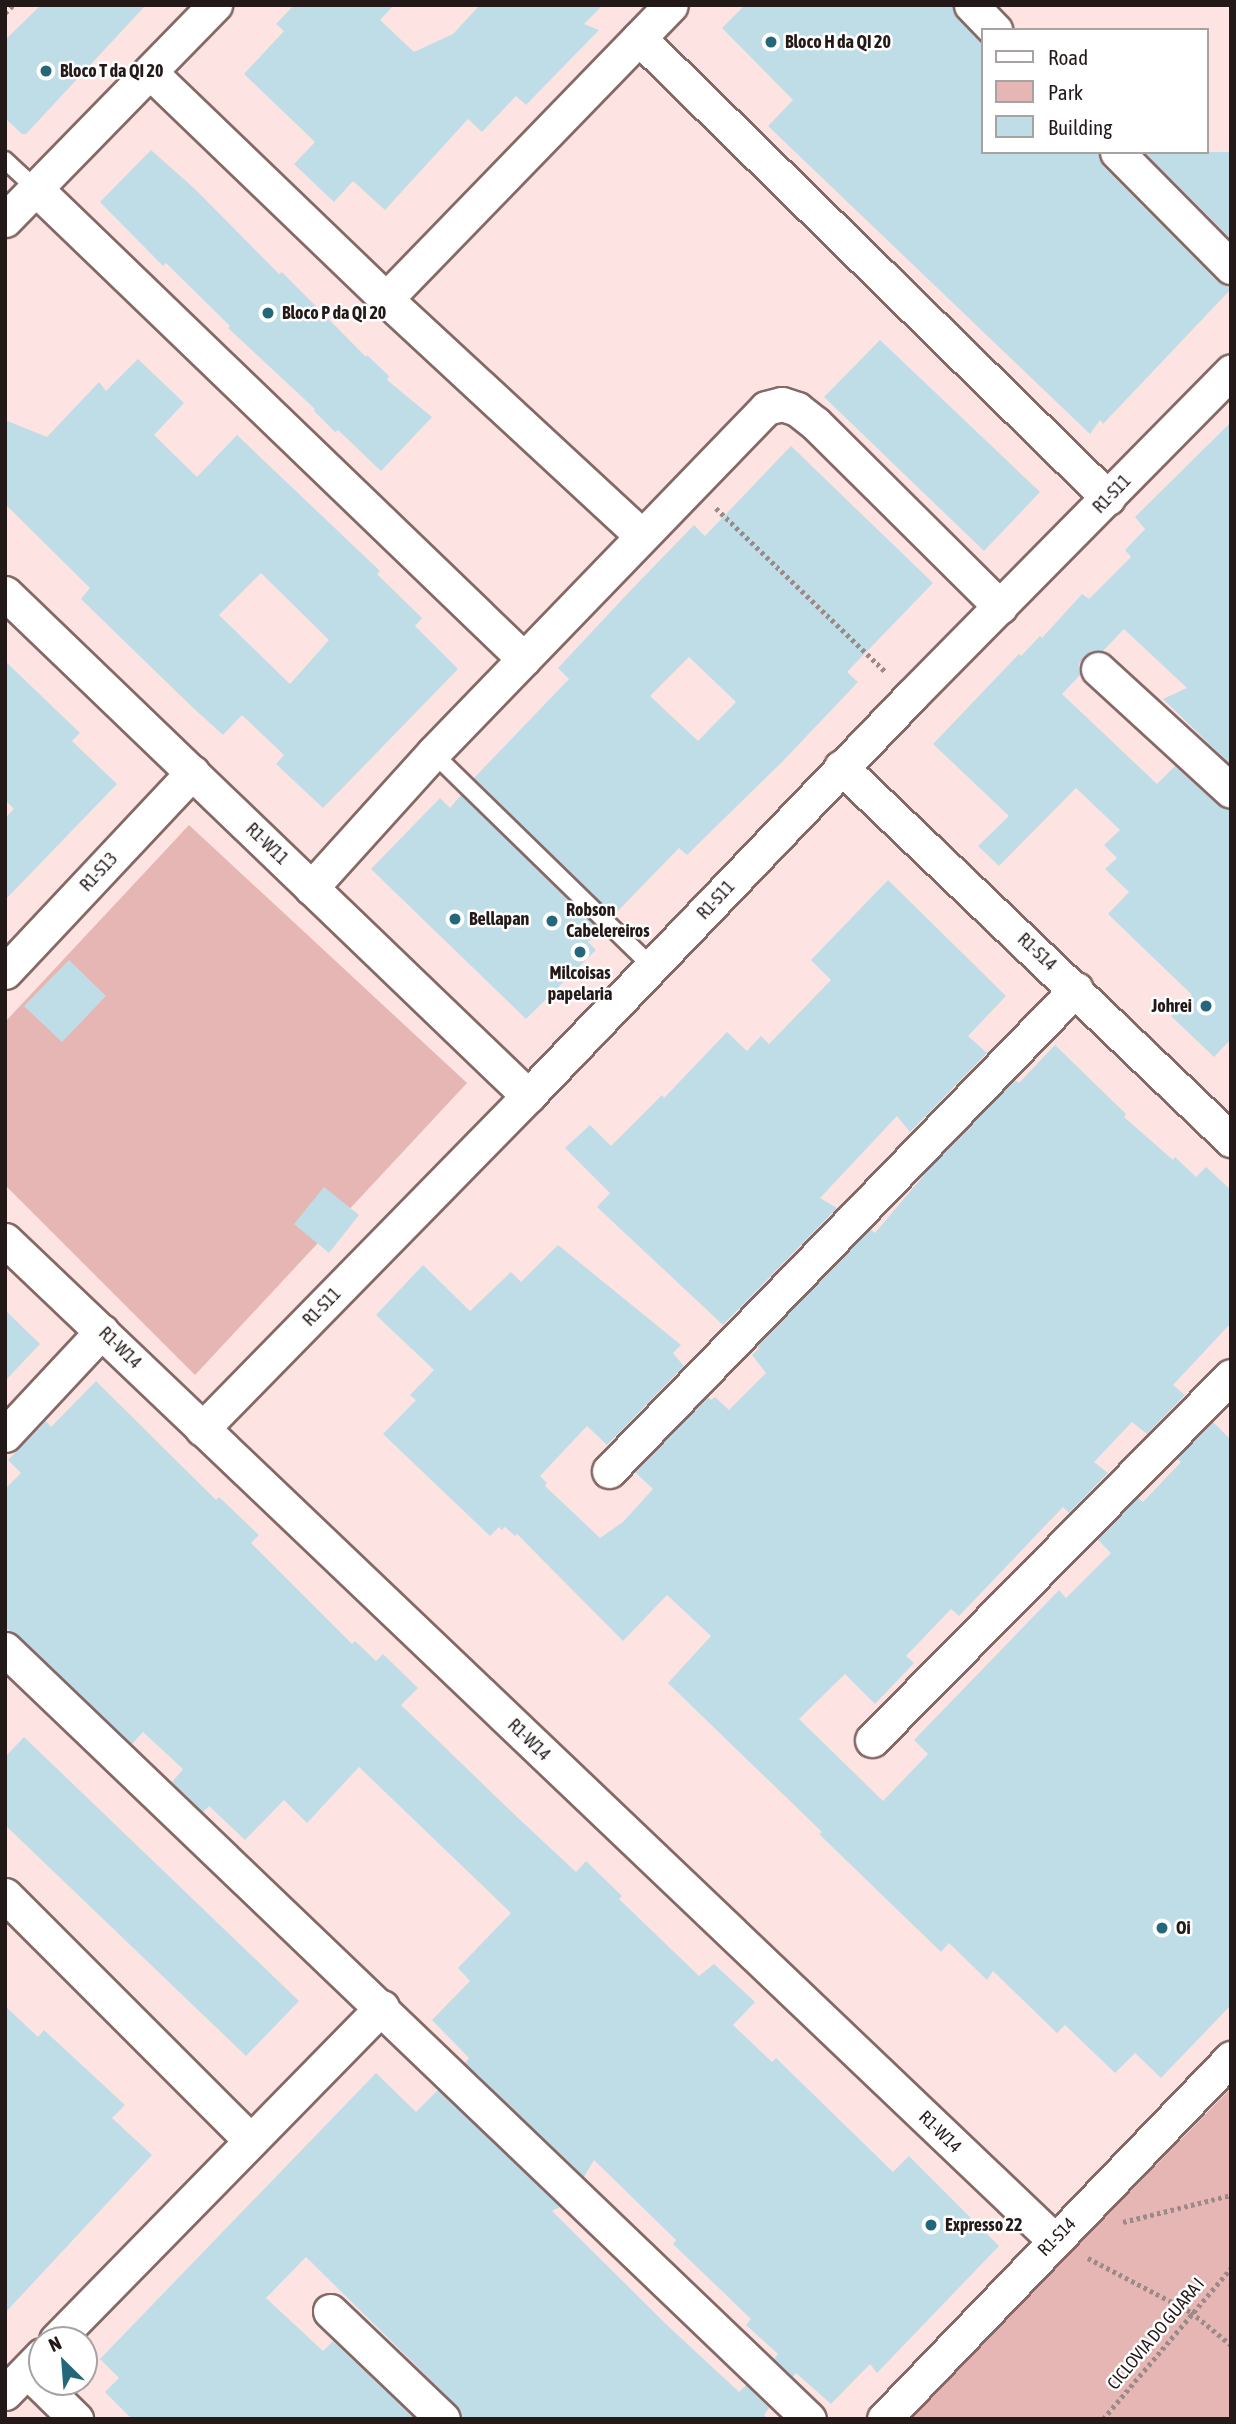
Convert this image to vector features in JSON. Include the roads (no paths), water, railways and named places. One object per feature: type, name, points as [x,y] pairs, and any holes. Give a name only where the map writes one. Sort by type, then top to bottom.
[{"type":"street","points":[[5,220],[215,5]]},
{"type":"street","points":[[386,299],[671,5]]},
{"type":"street","points":[[971,5],[993,28]]},
{"type":"street","points":[[639,38],[1108,498]]},
{"type":"street","points":[[150,72],[386,299],[642,536]]},
{"type":"street","points":[[1119,154],[1231,267]]},
{"type":"street","points":[[35,188],[524,659]]},
{"type":"street","name":"R1-S11","points":[[202,1429],[528,1096],[841,767],[1231,372]]},
{"type":"street","points":[[311,888],[433,753],[766,408],[782,404],[797,409],[1000,607]]},
{"type":"street","name":"R1-W11","points":[[5,593],[528,1096]]},
{"type":"street","points":[[1098,669],[1231,791]]},
{"type":"street","name":"R1-S14","points":[[841,767],[1076,989],[1224,1120]]},
{"type":"street","name":"R1-S13","points":[[5,972],[193,772]]},
{"type":"street","points":[[609,1471],[1076,989]]},
{"type":"street","name":"R1-W14","points":[[5,1240],[1054,2240]]},
{"type":"street","points":[[5,1435],[102,1331]]},
{"type":"street","points":[[872,1740],[1231,1376]]},
{"type":"street","points":[[10,1662],[382,2007],[809,2419]]},
{"type":"street","points":[[9,1907],[249,2139]]},
{"type":"street","points":[[69,2326],[249,2139],[382,2007]]},
{"type":"street","name":"R1-S14","points":[[884,2419],[1231,2058]]},
{"type":"street","points":[[330,2311],[443,2419]]},
{"type":"street","points":[[25,2373],[76,2419]]},
{"type":"lane","points":[[5,160],[35,188]]},
{"type":"lane","points":[[433,753],[652,967]]},
{"type":"place","name":"Bloco H da QI 20","points":[[771,42]]},
{"type":"place","name":"Bloco T da QI 20","points":[[46,71]]},
{"type":"place","name":"Bloco P da QI 20","points":[[268,313]]},
{"type":"place","name":"Bellapan","points":[[455,919]]},
{"type":"place","name":"Robson Cabelereiros","points":[[552,921]]},
{"type":"place","name":"Milcoisas papelaria","points":[[580,952]]},
{"type":"place","name":"Johrei","points":[[1206,1006]]},
{"type":"place","name":"Oi","points":[[1162,1928]]},
{"type":"place","name":"Expresso 22","points":[[931,2225]]}]
